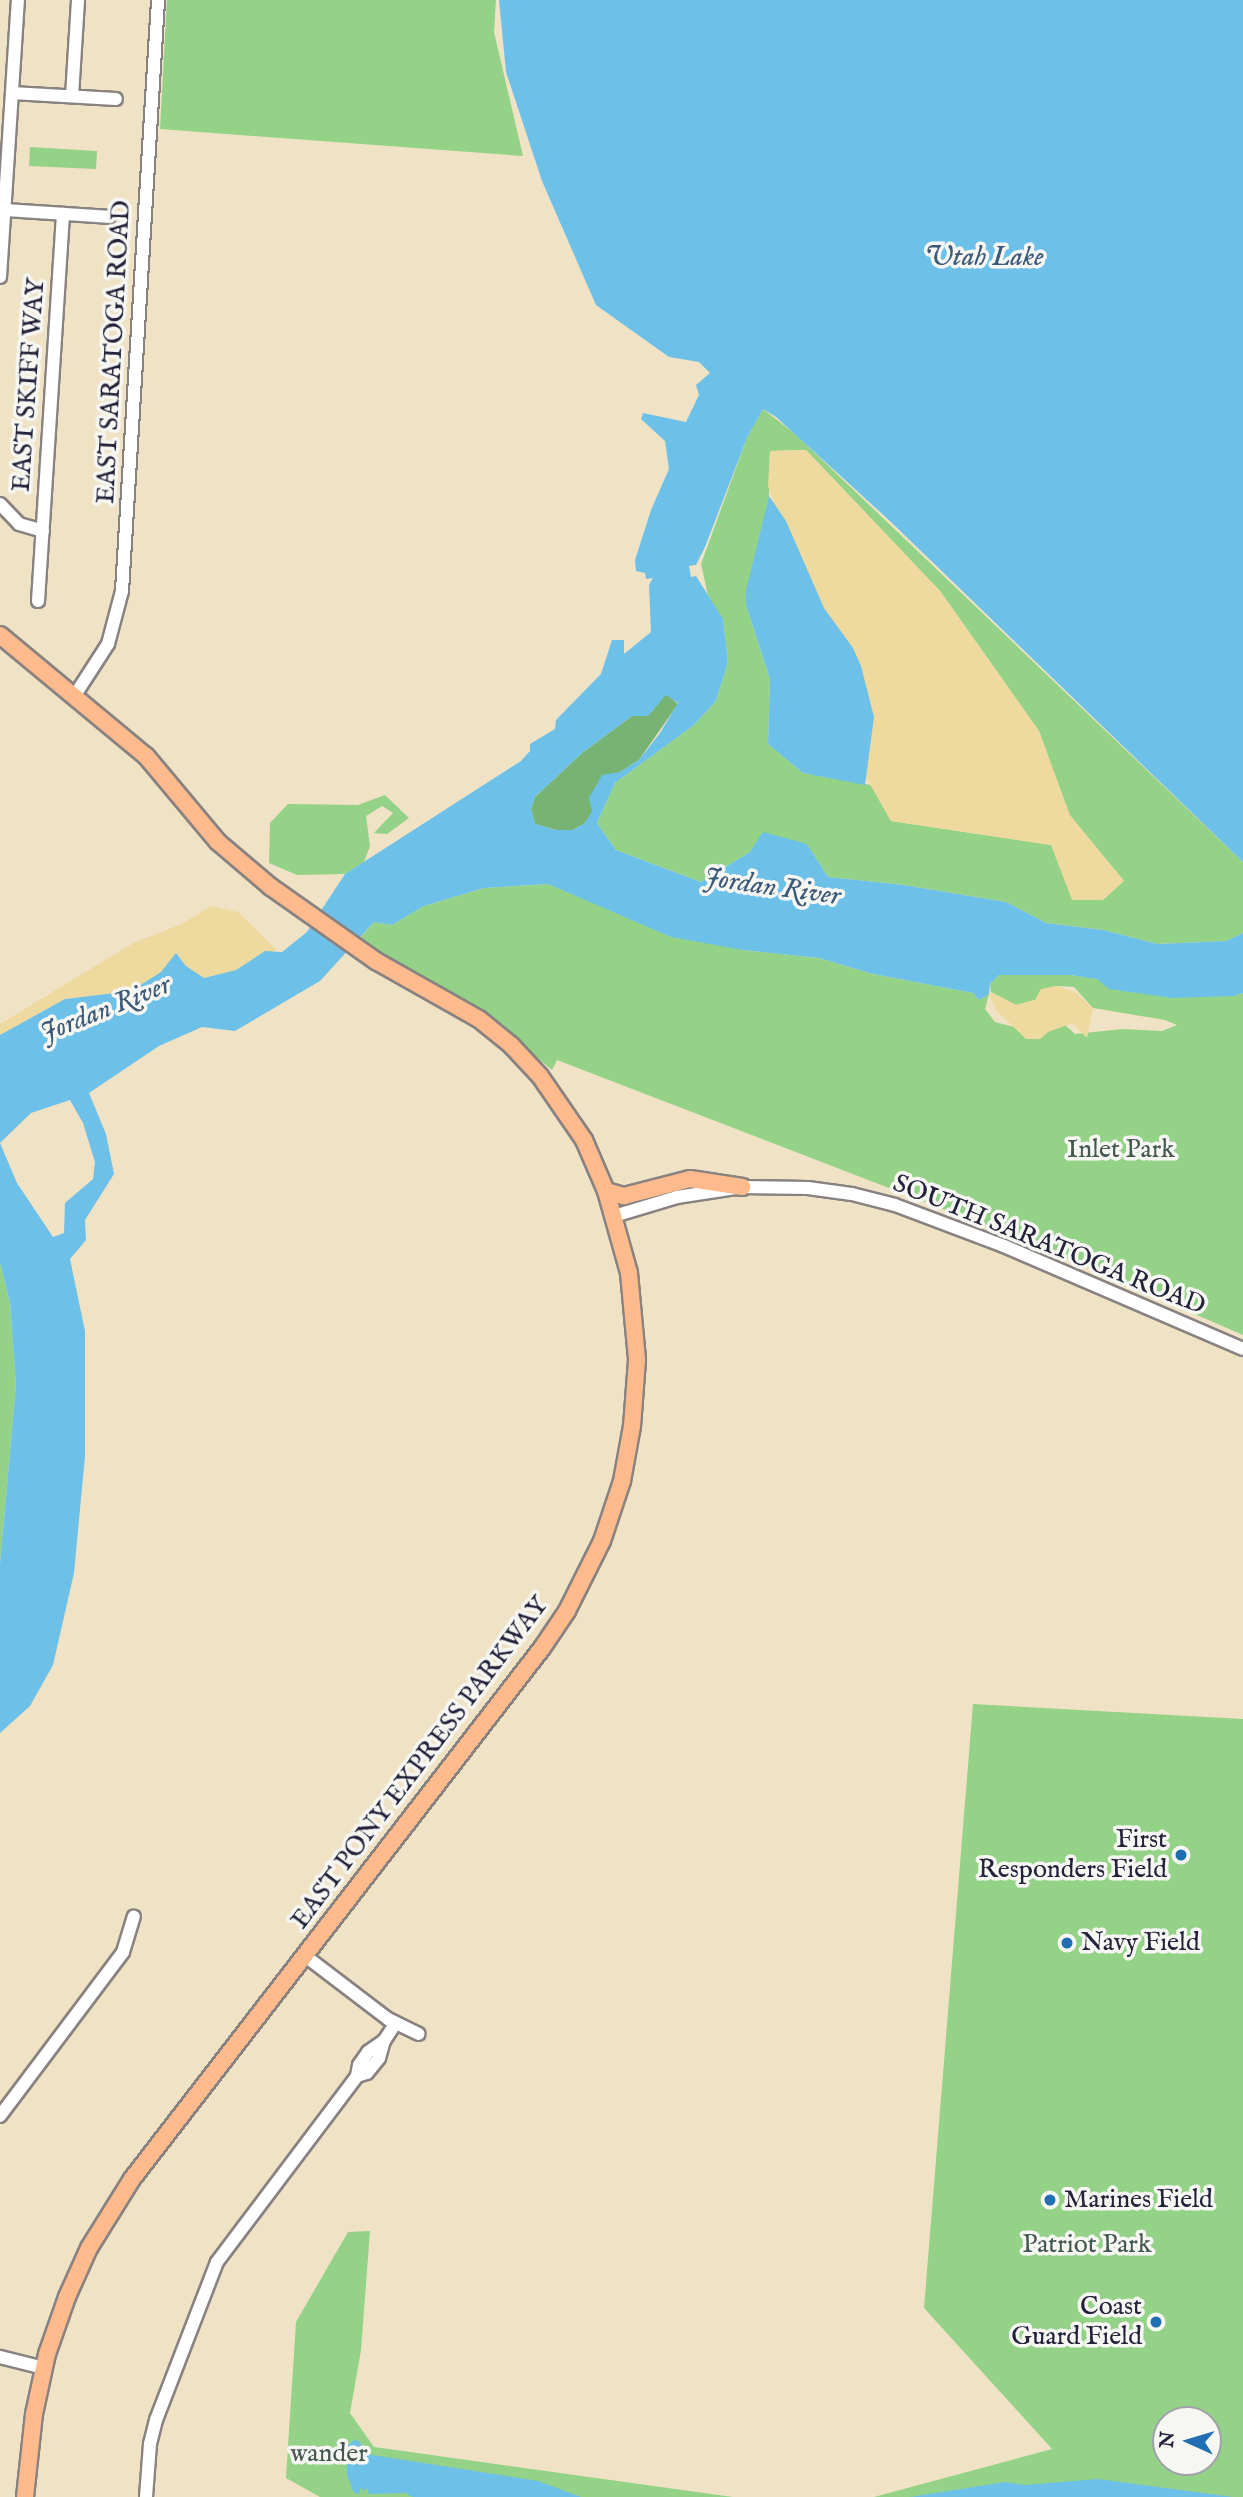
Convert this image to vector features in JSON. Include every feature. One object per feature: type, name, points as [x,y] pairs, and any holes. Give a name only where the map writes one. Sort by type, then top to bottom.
[{"type":"main road","name":"EAST PONY EXPRESS PARKWAY","points":[[0,636],[146,756],[218,842],[307,915],[356,949],[462,1007],[511,1045],[540,1076],[576,1125],[606,1191],[614,1216],[632,1294],[636,1382],[628,1454],[602,1541],[580,1588],[548,1639],[117,2202],[78,2272],[57,2323],[44,2368],[19,2497]]},
{"type":"main road","name":"EAST PONY EXPRESS PARKWAY","points":[[0,636],[37,677],[171,787]]},
{"type":"main road","points":[[606,1191],[624,1196],[690,1179],[747,1187]]},
{"type":"main road","name":"EAST PONY EXPRESS PARKWAY","points":[[25,2497],[30,2442]]},
{"type":"street","points":[[0,277],[18,0]]},
{"type":"street","points":[[72,96],[78,0]]},
{"type":"street","name":"EAST SARATOGA ROAD","points":[[75,695],[108,644],[122,591],[158,0]]},
{"type":"street","points":[[0,50],[15,50]]},
{"type":"street","points":[[12,93],[116,99]]},
{"type":"street","points":[[4,210],[108,217]]},
{"type":"street","name":"EAST SKIFF WAY","points":[[38,601],[63,214]]},
{"type":"street","points":[[0,504],[19,524],[43,531]]},
{"type":"street","name":"SOUTH SARATOGA ROAD","points":[[614,1216],[677,1197],[747,1187],[830,1191],[895,1205],[1004,1246],[1243,1349]]},
{"type":"street","points":[[0,2116],[123,1952],[134,1917]]},
{"type":"street","points":[[304,1955],[395,2024],[419,2034]]},
{"type":"street","points":[[146,2497],[152,2432],[217,2262],[357,2076],[359,2066],[368,2052],[384,2041],[395,2024]]},
{"type":"street","points":[[0,2357],[44,2368]]},
{"type":"green space","points":[[167,0],[496,0],[494,32],[523,156],[160,129]]},
{"type":"green space","points":[[30,147],[97,151],[96,169],[29,166]]},
{"type":"green space","points":[[763,409],[795,434],[1243,862],[1243,933],[1226,941],[1158,944],[1103,930],[1046,923],[1006,902],[904,885],[828,877],[807,844],[750,852],[701,882],[616,850],[597,823],[615,783],[694,725],[716,701],[728,662],[723,620],[708,595],[701,564],[747,438]],"holes":[[[806,450],[940,591],[1039,731],[1069,815],[1124,881],[1051,845],[891,821],[871,785],[803,773],[768,744],[770,679],[746,605],[769,496],[770,451]]]},
{"type":"green space","points":[[666,694],[678,704],[639,760],[620,772],[585,823],[573,830],[556,830],[535,824],[531,809],[535,797],[582,753],[632,716],[648,716]]},
{"type":"green space","points":[[385,795],[409,818],[387,834],[374,833],[393,813],[382,806],[366,816],[370,846],[364,862],[345,874],[297,875],[269,863],[270,823],[288,804],[358,805]]},
{"type":"green space","name":"Inlet Park","points":[[548,884],[603,907],[743,950],[819,958],[873,974],[973,993],[979,1000],[989,994],[985,1009],[995,1022],[1041,1034],[1064,1024],[1075,1034],[1123,1029],[1162,1031],[1177,1025],[1165,1020],[1093,1008],[1074,987],[1056,986],[1035,1000],[1016,1005],[991,992],[990,984],[999,975],[1070,975],[1234,996],[1243,993],[1243,1335],[1029,1242],[557,1060],[552,1070],[477,1008],[386,959],[359,939],[374,922],[392,925],[424,906],[484,888]]},
{"type":"green space","points":[[0,1262],[10,1303],[16,1385],[0,1564]]},
{"type":"green space","name":"Patriot Park","points":[[973,1704],[1243,1719],[1243,2497],[874,2497],[1052,2449],[924,2308]]},
{"type":"green space","name":"wander","points":[[370,2231],[361,2350],[350,2413],[374,2447],[733,2497],[320,2497],[286,2478],[296,2322],[348,2232]]},
{"type":"sand","points":[[806,450],[940,591],[1039,731],[1070,815],[1124,881],[1103,900],[1072,900],[1051,845],[891,821],[866,777],[768,486],[770,451]]},
{"type":"sand","points":[[211,906],[238,912],[277,950],[236,970],[204,978],[186,966],[176,953],[161,973],[131,991],[65,999],[0,1035],[0,1024],[133,943],[182,924]]},
{"type":"sand","points":[[1056,986],[1075,992],[1093,1008],[1087,1038],[1073,1023],[1048,1032],[1040,1039],[1026,1039],[996,1010],[989,994],[991,992],[1016,1005],[1035,1000],[1041,989]]},
{"type":"water","name":"Utah Lake","points":[[499,0],[1243,0],[1243,862],[891,522],[776,417],[763,409],[747,438],[705,547],[696,565],[689,566],[691,577],[696,576],[723,619],[728,662],[716,701],[694,725],[615,783],[597,823],[616,850],[701,882],[750,852],[763,832],[807,844],[828,877],[904,885],[1006,902],[1046,923],[1103,930],[1158,944],[1226,941],[1243,933],[1243,993],[1234,996],[1172,998],[1109,989],[1097,979],[1070,975],[999,975],[990,984],[989,994],[979,1000],[973,993],[873,974],[819,958],[743,950],[671,937],[548,884],[484,888],[424,906],[392,925],[374,922],[320,981],[235,1031],[202,1027],[159,1046],[89,1093],[106,1134],[114,1174],[85,1220],[86,1240],[70,1259],[85,1331],[85,1456],[74,1573],[53,1665],[30,1706],[0,1733],[0,1564],[16,1385],[10,1303],[0,1262],[0,1143],[0,1035],[65,999],[131,991],[161,972],[176,953],[186,966],[204,978],[236,970],[265,951],[282,952],[307,932],[345,874],[521,761],[530,751],[530,744],[555,729],[556,720],[601,674],[612,640],[624,640],[624,654],[651,632],[649,585],[653,578],[646,579],[645,573],[636,571],[635,560],[651,510],[669,469],[665,441],[641,419],[643,413],[686,422],[699,395],[696,385],[710,373],[699,362],[669,357],[596,305],[542,181],[506,72]],"holes":[[[666,695],[678,703],[660,733],[639,760],[620,772],[602,775],[589,798],[592,811],[585,823],[573,830],[556,830],[535,824],[531,809],[535,797],[582,753],[632,716],[648,716]],[[70,1100],[83,1123],[95,1162],[93,1179],[65,1203],[64,1233],[53,1237],[17,1183],[0,1143],[31,1113]]]},
{"type":"water","points":[[769,496],[786,521],[824,608],[853,648],[861,666],[874,717],[865,785],[803,773],[768,744],[770,679],[746,605],[746,591]]},
{"type":"water","points":[[354,2440],[359,2441],[366,2454],[538,2481],[581,2497],[413,2497],[405,2493],[369,2494],[367,2488],[364,2491],[361,2487],[359,2494],[354,2493],[347,2475],[346,2447]]},
{"type":"water","points":[[1098,2479],[1233,2497],[910,2497],[1005,2482],[1025,2485]]},
{"type":"place","name":"First Responders Field","points":[[1181,1855]]},
{"type":"place","name":"Navy Field","points":[[1067,1943]]},
{"type":"place","name":"Marines Field","points":[[1050,2200]]},
{"type":"place","name":"Coast Guard Field","points":[[1156,2322]]},
{"type":"water label","name":"Jordan River","points":[[772,888]]},
{"type":"water label","name":"Jordan River","points":[[106,1010]]}]
